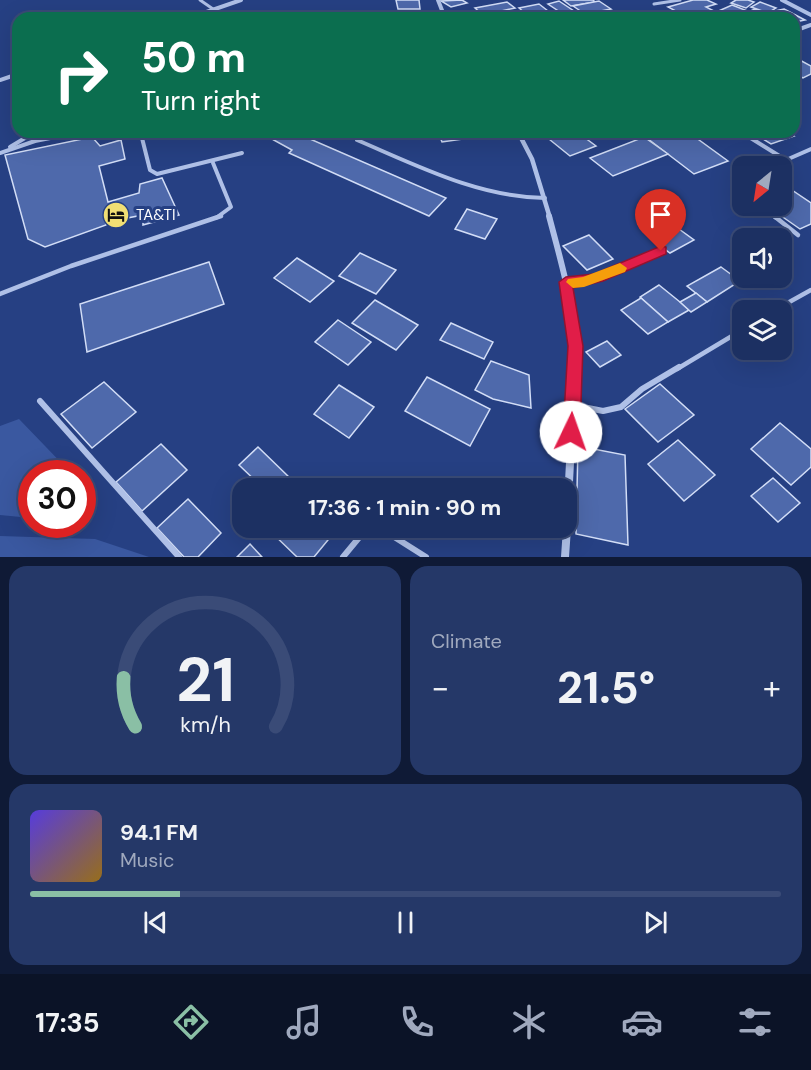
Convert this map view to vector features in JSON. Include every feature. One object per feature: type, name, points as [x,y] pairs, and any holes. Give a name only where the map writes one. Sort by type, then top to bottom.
[{"type":"street","points":[[205,12],[240,0]]},
{"type":"street","points":[[782,0],[811,15]]},
{"type":"street","points":[[521,138],[544,198],[566,282],[576,346],[569,478]]},
{"type":"street","points":[[565,557],[566,538]]},
{"type":"lane","points":[[200,0],[213,9]]},
{"type":"lane","points":[[654,4],[680,0]]},
{"type":"lane","points":[[1,152],[25,138]]},
{"type":"lane","points":[[1,152],[50,138]]},
{"type":"lane","points":[[142,138],[150,170],[157,174],[213,163],[242,153]]},
{"type":"lane","points":[[751,138],[780,156]]},
{"type":"lane","points":[[357,140],[496,193],[517,198],[544,198]]},
{"type":"lane","points":[[792,157],[811,149]]},
{"type":"lane","points":[[0,294],[71,266],[221,216],[231,207],[213,163]]},
{"type":"lane","points":[[774,216],[798,235]]},
{"type":"lane","points":[[566,282],[584,282],[599,278],[661,251]]},
{"type":"lane","points":[[792,301],[811,290]]},
{"type":"lane","points":[[573,405],[603,411],[621,407],[642,389],[732,336]]},
{"type":"lane","points":[[40,401],[179,557]]},
{"type":"lane","points":[[343,557],[358,538]]},
{"type":"lane","points":[[396,538],[426,557]]},
{"type":"shaded area","points":[[19,419],[59,460],[18,460],[18,517],[0,515],[0,426]]},
{"type":"shaded area","points":[[0,536],[95,539],[149,557],[0,557]]},
{"type":"building","points":[[396,0],[419,0],[420,9],[398,9]]},
{"type":"building","points":[[462,0],[467,3],[451,7],[441,1]]},
{"type":"building","points":[[563,0],[593,0],[595,2],[571,6]]},
{"type":"building","points":[[693,0],[707,0],[716,4],[706,7],[714,11],[710,12],[678,12],[668,7]]},
{"type":"building","points":[[736,0],[754,2],[746,8],[731,3]]},
{"type":"building","points":[[559,1],[576,12],[560,12],[548,4]]},
{"type":"building","points":[[599,1],[611,9],[582,12],[573,6]]},
{"type":"building","points":[[507,2],[515,8],[497,12],[480,12],[475,8]]},
{"type":"building","points":[[760,2],[776,8],[765,12],[751,7]]},
{"type":"building","points":[[539,4],[549,12],[524,12],[519,8]]},
{"type":"building","points":[[732,5],[745,10],[741,12],[716,12]]},
{"type":"building","points":[[784,9],[790,12],[778,12],[775,11]]},
{"type":"building","points":[[800,60],[811,66],[811,74],[803,78],[800,76]]},
{"type":"building","points":[[87,138],[93,138],[100,146],[121,140],[125,159],[99,166],[108,202],[139,193],[140,184],[162,178],[179,215],[143,225],[143,215],[107,222],[106,225],[45,247],[28,239],[5,155]]},
{"type":"building","points":[[270,138],[308,138],[446,198],[429,216],[289,153],[292,150]]},
{"type":"building","points":[[440,138],[471,138],[442,142]]},
{"type":"building","points":[[548,138],[585,138],[596,146],[570,156]]},
{"type":"building","points":[[641,138],[645,138],[668,154],[613,176],[590,158]]},
{"type":"building","points":[[647,138],[696,138],[728,161],[694,174]]},
{"type":"building","points":[[761,138],[788,138],[771,144]]},
{"type":"building","points":[[792,190],[811,203],[811,224],[800,229],[781,216],[792,216]]},
{"type":"building","points":[[467,209],[497,219],[485,239],[455,229]]},
{"type":"building","points":[[679,229],[694,240],[670,253],[655,242]]},
{"type":"building","points":[[589,235],[613,259],[587,270],[563,246]]},
{"type":"building","points":[[360,253],[396,270],[376,294],[339,276]]},
{"type":"building","points":[[297,258],[334,281],[310,302],[274,278]]},
{"type":"building","points":[[209,262],[224,304],[87,352],[80,304]]},
{"type":"building","points":[[721,267],[732,275],[732,286],[707,302],[687,286]]},
{"type":"building","points":[[659,285],[689,310],[668,322],[640,297]]},
{"type":"building","points":[[696,293],[707,302],[691,312],[680,302]]},
{"type":"building","points":[[641,298],[668,322],[648,334],[621,310]]},
{"type":"building","points":[[375,300],[418,325],[396,350],[352,323]]},
{"type":"building","points":[[338,320],[371,342],[348,365],[315,342]]},
{"type":"building","points":[[451,323],[493,342],[484,359],[440,340]]},
{"type":"building","points":[[607,341],[621,355],[600,367],[586,352]]},
{"type":"building","points":[[491,361],[529,375],[531,408],[493,399],[475,390]]},
{"type":"building","points":[[427,377],[490,409],[470,446],[405,411]]},
{"type":"building","points":[[104,382],[136,412],[92,448],[61,414]]},
{"type":"building","points":[[660,384],[694,415],[658,442],[625,409]]},
{"type":"building","points":[[339,385],[374,407],[349,438],[314,414]]},
{"type":"building","points":[[780,423],[811,449],[811,467],[791,485],[751,449]]},
{"type":"building","points":[[678,440],[715,475],[684,501],[648,464]]},
{"type":"building","points":[[161,444],[187,470],[142,511],[116,482]]},
{"type":"building","points":[[578,446],[625,455],[628,545],[577,534]]},
{"type":"building","points":[[258,447],[290,478],[253,478],[239,465]]},
{"type":"building","points":[[773,478],[800,503],[778,522],[751,496]]},
{"type":"building","points":[[188,499],[221,533],[198,557],[184,557],[157,528]]},
{"type":"building","points":[[277,538],[330,538],[314,557],[297,557]]},
{"type":"building","points":[[250,544],[262,557],[237,557]]},
{"type":"slow traffic","points":[[573,282],[599,278],[620,268]]},
{"type":"place","name":"TA&TI","points":[[116,215]]},
{"type":"route","points":[[571,432],[576,346],[566,282],[584,282],[599,278],[661,251]]}]
